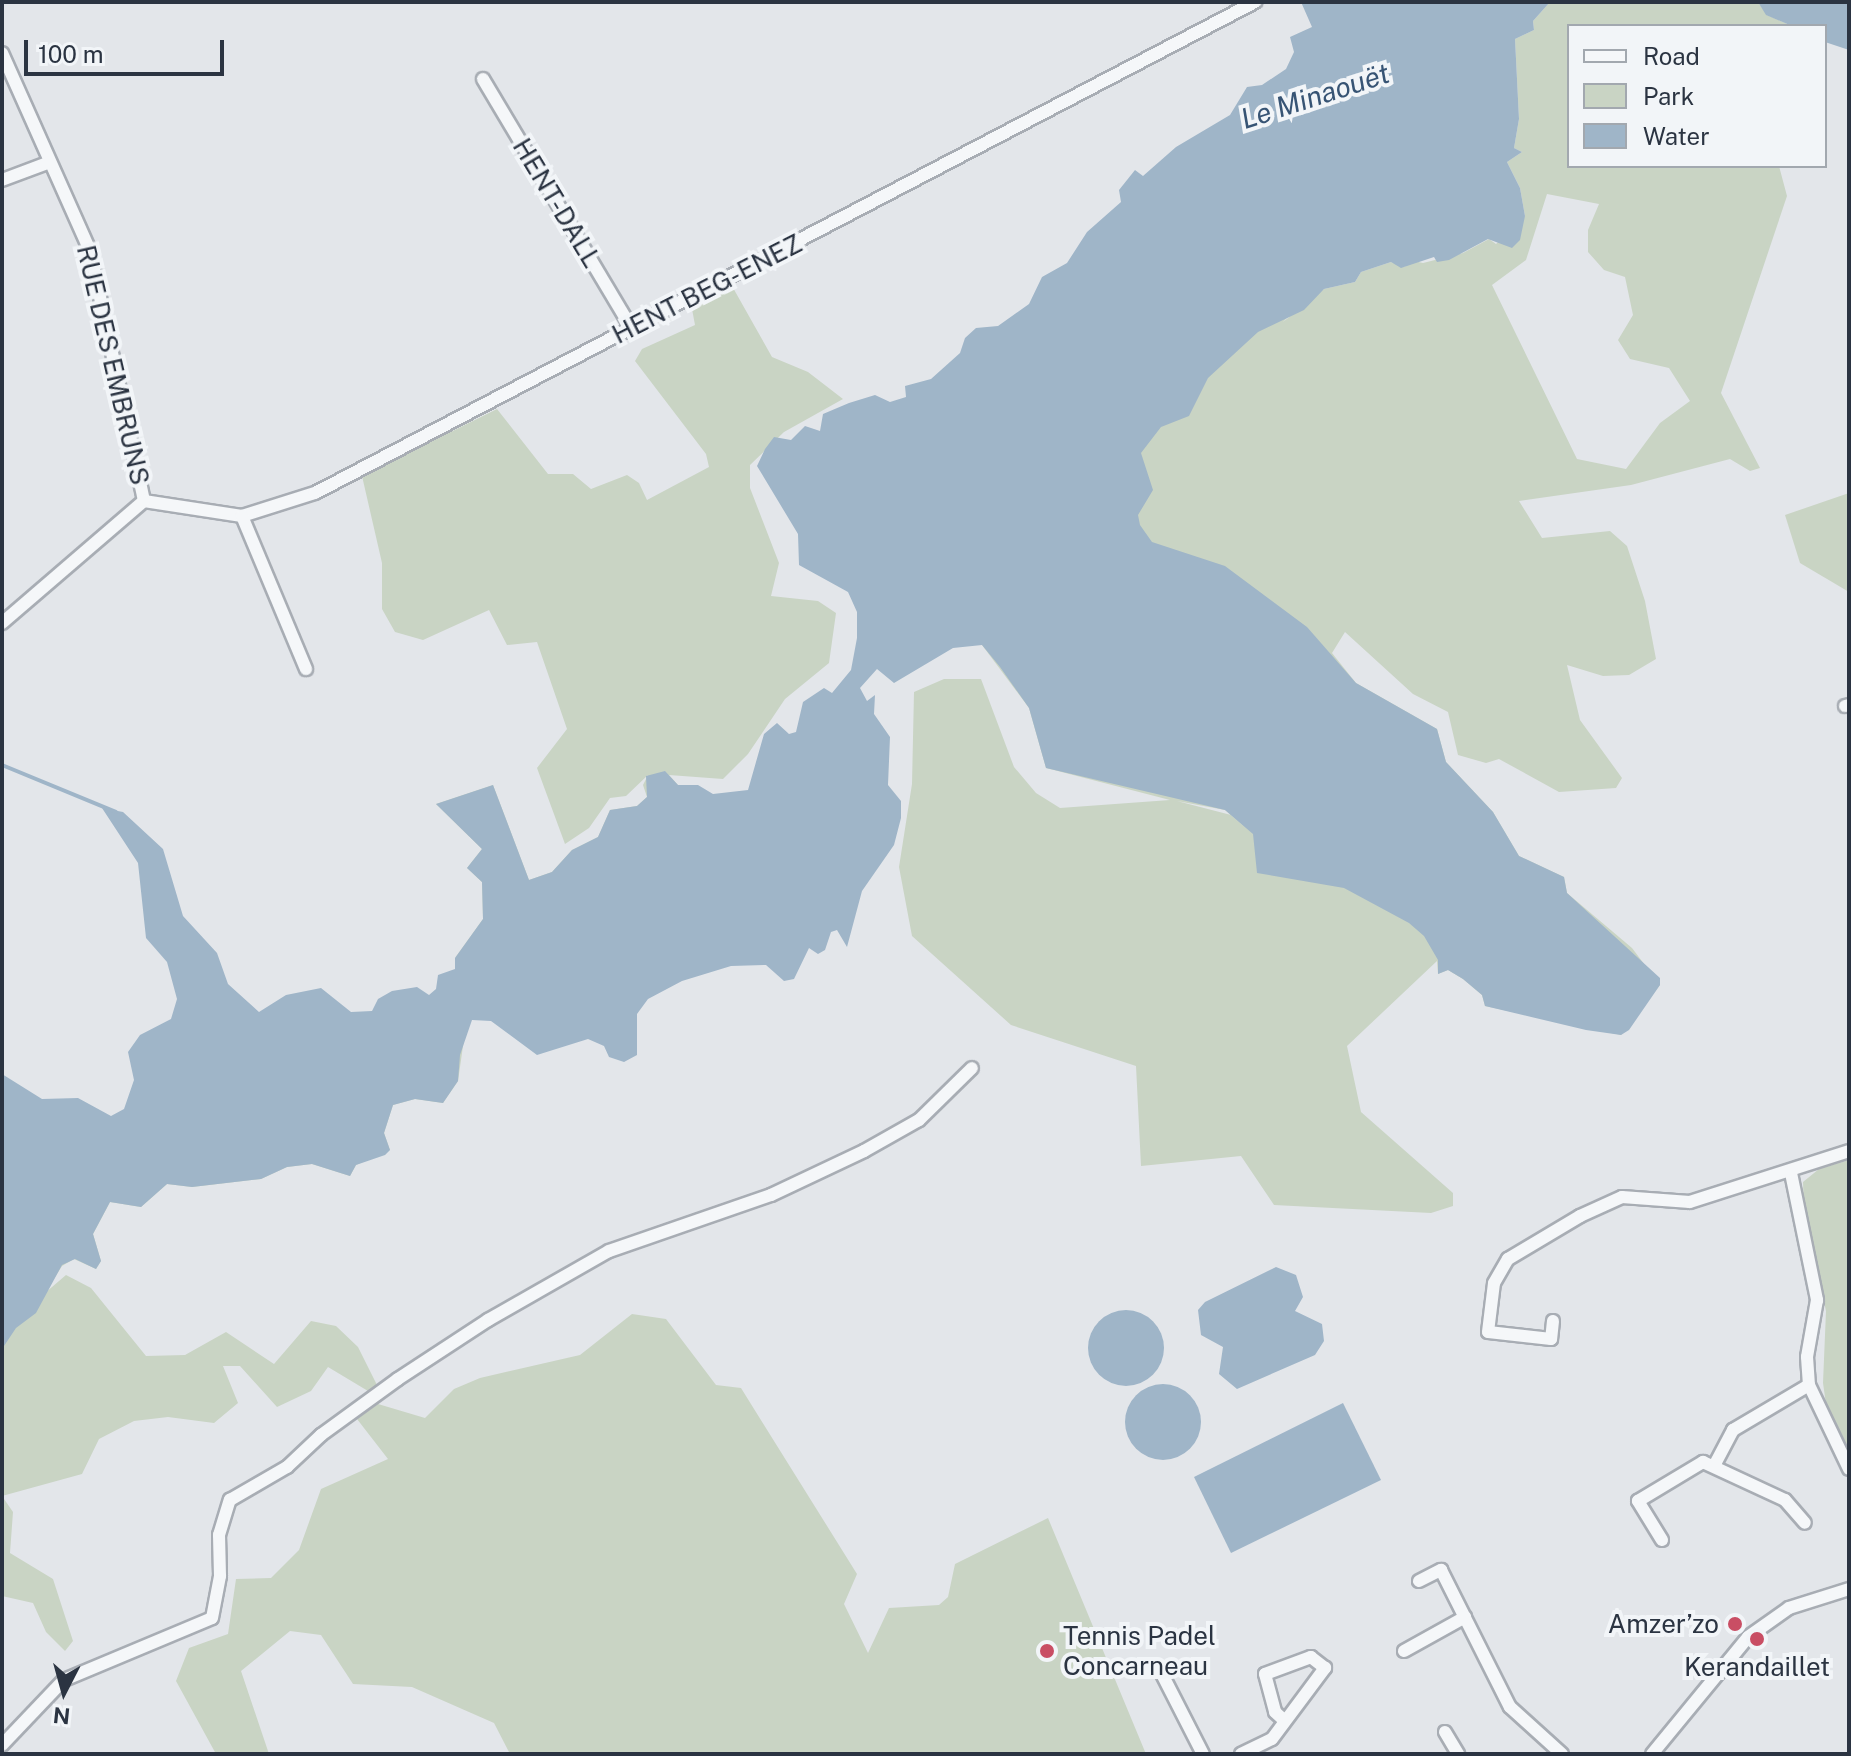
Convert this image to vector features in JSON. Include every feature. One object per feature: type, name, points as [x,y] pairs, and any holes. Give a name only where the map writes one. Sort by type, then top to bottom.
[{"type":"street","name":"HENT BEG-ENEZ","points":[[144,501],[242,516],[315,493],[1255,2]]},
{"type":"street","name":"RUE DES EMBRUNS","points":[[2,53],[90,251],[144,501]]},
{"type":"street","name":"HENT-DALL","points":[[483,79],[631,327]]},
{"type":"street","points":[[2,180],[50,162]]},
{"type":"street","points":[[3,620],[144,501]]},
{"type":"street","points":[[242,516],[306,669]]},
{"type":"street","points":[[2,1745],[64,1680],[212,1618],[220,1576],[219,1535],[230,1500],[287,1467],[321,1435],[488,1320],[609,1251],[771,1195],[864,1151],[919,1120],[972,1068]]},
{"type":"street","points":[[1553,1321],[1551,1339],[1488,1332],[1494,1283],[1508,1259],[1622,1197],[1690,1202],[1791,1173],[1849,1151]]},
{"type":"street","points":[[1791,1173],[1817,1300],[1807,1357],[1809,1385],[1849,1469]]},
{"type":"street","points":[[1714,1466],[1733,1430],[1809,1385]]},
{"type":"street","points":[[1662,1540],[1638,1501],[1690,1467],[1703,1462],[1785,1500],[1805,1523]]},
{"type":"street","points":[[1419,1581],[1441,1570],[1510,1707],[1562,1754]]},
{"type":"street","points":[[1652,1754],[1748,1637],[1789,1608],[1849,1589]]},
{"type":"street","points":[[1404,1651],[1465,1617]]},
{"type":"street","points":[[1241,1754],[1272,1739],[1325,1668],[1311,1657],[1265,1674],[1275,1712],[1285,1721]]},
{"type":"street","points":[[1161,1672],[1203,1754]]},
{"type":"street","points":[[1445,1732],[1458,1754]]},
{"type":"green space","points":[[1550,2],[1758,2],[1767,15],[1787,24],[1567,24],[1567,168],[1780,168],[1787,196],[1721,393],[1760,468],[1750,471],[1730,459],[1631,485],[1519,501],[1542,538],[1610,531],[1627,546],[1645,601],[1656,659],[1629,675],[1603,676],[1567,665],[1580,720],[1622,778],[1616,788],[1559,792],[1499,759],[1486,763],[1458,755],[1448,712],[1413,694],[1345,632],[1332,653],[1356,683],[1437,729],[1446,762],[1493,812],[1519,856],[1564,877],[1567,893],[1632,948],[1660,985],[1621,1035],[1485,1006],[1482,995],[1463,979],[1448,970],[1438,974],[1437,961],[1347,1046],[1361,1112],[1453,1193],[1453,1206],[1431,1213],[1274,1205],[1241,1156],[1141,1166],[1136,1066],[1011,1025],[912,936],[899,867],[912,784],[914,692],[944,679],[981,679],[1014,767],[1036,793],[1060,808],[1170,800],[1046,768],[1029,708],[982,645],[1039,478],[1361,241],[1283,322],[1324,289],[1355,282],[1361,272],[1391,262],[1404,267],[1414,261],[1423,263],[1463,253],[1489,239],[1496,244],[1525,216],[1520,188],[1507,162],[1522,152],[1514,148],[1519,119],[1515,39],[1534,30],[1533,21]],"holes":[[[1547,194],[1599,204],[1588,230],[1588,252],[1604,270],[1625,277],[1633,315],[1618,340],[1630,359],[1669,368],[1690,401],[1660,423],[1626,469],[1577,459],[1492,285],[1526,260]],[[1177,801],[1225,810],[1231,815]]]},
{"type":"green space","points":[[732,286],[772,357],[808,372],[843,399],[784,432],[750,465],[750,488],[779,563],[771,596],[818,601],[836,613],[829,663],[785,699],[748,754],[723,779],[669,775],[678,785],[698,785],[455,958],[483,919],[482,882],[467,868],[482,849],[436,804],[493,785],[529,880],[552,872],[572,850],[598,837],[610,810],[637,806],[647,797],[643,785],[648,775],[626,796],[610,798],[589,828],[565,844],[537,768],[567,729],[537,642],[507,645],[489,610],[423,640],[395,632],[382,609],[382,563],[362,476],[497,409],[548,474],[573,474],[591,489],[627,475],[639,483],[647,500],[709,467],[706,454],[635,361],[642,349],[695,325],[692,309]]},
{"type":"green space","points":[[1849,493],[1849,592],[1800,563],[1785,515]]},
{"type":"green space","points":[[464,1039],[458,1081],[443,1103],[415,1099],[393,1105],[384,1133],[390,1150],[356,1165],[350,1176],[312,1164],[287,1167],[261,1179],[192,1187],[167,1184],[141,1207],[110,1202],[93,1234],[101,1261],[96,1269],[74,1259],[62,1266],[45,1293],[66,1275],[91,1288],[146,1356],[185,1355],[226,1332],[274,1364],[311,1321],[336,1326],[358,1347],[377,1385],[368,1391],[328,1367],[311,1391],[277,1407],[240,1366],[223,1366],[238,1403],[214,1423],[168,1417],[134,1421],[99,1439],[82,1474],[2,1496],[2,1298],[90,1192]]},
{"type":"green space","points":[[1849,1160],[1849,1449],[1826,1404],[1823,1383],[1826,1311],[1804,1210],[1803,1182],[1819,1169]]},
{"type":"green space","points":[[632,1314],[666,1319],[716,1385],[741,1388],[857,1574],[844,1604],[868,1653],[889,1608],[939,1605],[948,1597],[955,1564],[1048,1518],[1146,1754],[510,1754],[494,1723],[412,1687],[353,1684],[321,1635],[290,1631],[241,1671],[269,1754],[216,1754],[176,1681],[189,1648],[228,1634],[236,1579],[271,1578],[299,1550],[321,1489],[388,1459],[357,1419],[378,1404],[425,1418],[454,1389],[480,1378],[580,1355]]},
{"type":"green space","points":[[2,1496],[13,1512],[10,1553],[53,1579],[73,1641],[65,1651],[46,1632],[33,1603],[2,1596]]},
{"type":"water","name":"Le Minaouët","points":[[1301,2],[1550,2],[1533,21],[1534,30],[1515,39],[1519,119],[1514,148],[1522,152],[1507,162],[1520,188],[1525,216],[1520,240],[1512,248],[1488,239],[1449,260],[1437,262],[1434,257],[1401,268],[1391,262],[1361,272],[1355,282],[1324,289],[1304,310],[1258,332],[1208,378],[1189,416],[1161,427],[1141,453],[1153,490],[1138,515],[1140,525],[1152,542],[1225,566],[1307,627],[1356,683],[1437,729],[1446,762],[1493,812],[1519,856],[1564,877],[1567,893],[1660,978],[1660,985],[1629,1030],[1621,1035],[1586,1030],[1485,1006],[1482,995],[1463,979],[1448,970],[1438,974],[1438,960],[1424,936],[1409,923],[1344,888],[1257,873],[1253,834],[1225,810],[1046,768],[1029,708],[1000,667],[982,645],[953,648],[894,683],[877,669],[860,688],[867,701],[875,695],[874,714],[890,737],[888,785],[901,801],[901,818],[894,845],[862,891],[847,947],[837,930],[831,932],[825,950],[818,954],[809,948],[794,979],[784,981],[766,965],[731,966],[682,981],[648,999],[637,1014],[637,1055],[624,1062],[609,1057],[604,1046],[588,1039],[537,1055],[491,1021],[472,1020],[460,1055],[458,1081],[443,1103],[415,1099],[393,1105],[384,1133],[390,1150],[385,1155],[356,1165],[350,1176],[312,1164],[287,1167],[261,1179],[192,1187],[167,1184],[141,1207],[110,1202],[93,1234],[101,1261],[96,1269],[75,1259],[62,1265],[36,1313],[16,1328],[2,1349],[2,1074],[42,1099],[78,1098],[111,1116],[124,1109],[134,1080],[128,1052],[140,1035],[171,1019],[177,999],[167,962],[146,938],[138,863],[102,808],[123,812],[163,849],[183,916],[217,953],[228,984],[259,1012],[286,995],[321,988],[351,1012],[372,1011],[378,999],[392,991],[417,987],[429,995],[436,989],[438,975],[455,969],[455,958],[483,919],[482,882],[467,868],[482,849],[436,804],[493,785],[529,880],[552,872],[572,850],[598,837],[610,810],[637,806],[647,797],[646,776],[665,771],[678,785],[698,785],[713,794],[748,790],[764,734],[777,723],[789,734],[796,732],[803,702],[824,688],[832,693],[851,670],[857,638],[857,612],[848,592],[799,565],[798,534],[757,466],[765,449],[774,437],[791,440],[805,426],[820,431],[823,414],[849,403],[875,395],[890,402],[906,397],[905,386],[931,379],[960,353],[965,338],[976,328],[998,326],[1029,304],[1042,277],[1067,263],[1087,232],[1121,202],[1119,190],[1135,170],[1143,176],[1176,147],[1230,115],[1247,87],[1262,85],[1286,69],[1294,52],[1290,37],[1312,27]]},
{"type":"water","points":[[1758,2],[1849,2],[1849,50],[1827,43],[1827,24],[1787,24],[1766,15]]},
{"type":"water","points":[[1276,1267],[1296,1275],[1303,1297],[1295,1311],[1322,1324],[1324,1341],[1315,1355],[1237,1389],[1219,1374],[1223,1347],[1201,1335],[1198,1310],[1205,1302]]},
{"type":"water","points":[[1126,1310],[1140,1313],[1153,1321],[1161,1334],[1164,1348],[1161,1362],[1153,1375],[1140,1383],[1126,1386],[1112,1383],[1099,1375],[1091,1362],[1088,1348],[1091,1334],[1099,1321],[1112,1313]]},
{"type":"water","points":[[1163,1384],[1177,1387],[1190,1395],[1198,1408],[1201,1422],[1198,1436],[1190,1449],[1177,1457],[1163,1460],[1149,1457],[1136,1449],[1128,1436],[1125,1422],[1128,1408],[1136,1395],[1149,1387]]},
{"type":"water","points":[[1343,1403],[1381,1480],[1231,1553],[1194,1477]]},
{"type":"waterway","points":[[2,765],[116,812]]},
{"type":"place","name":"Amzer’zo","points":[[1735,1624]]},
{"type":"place","name":"Kerandaillet","points":[[1757,1639]]},
{"type":"place","name":"Tennis Padel Concarneau","points":[[1047,1651]]}]
